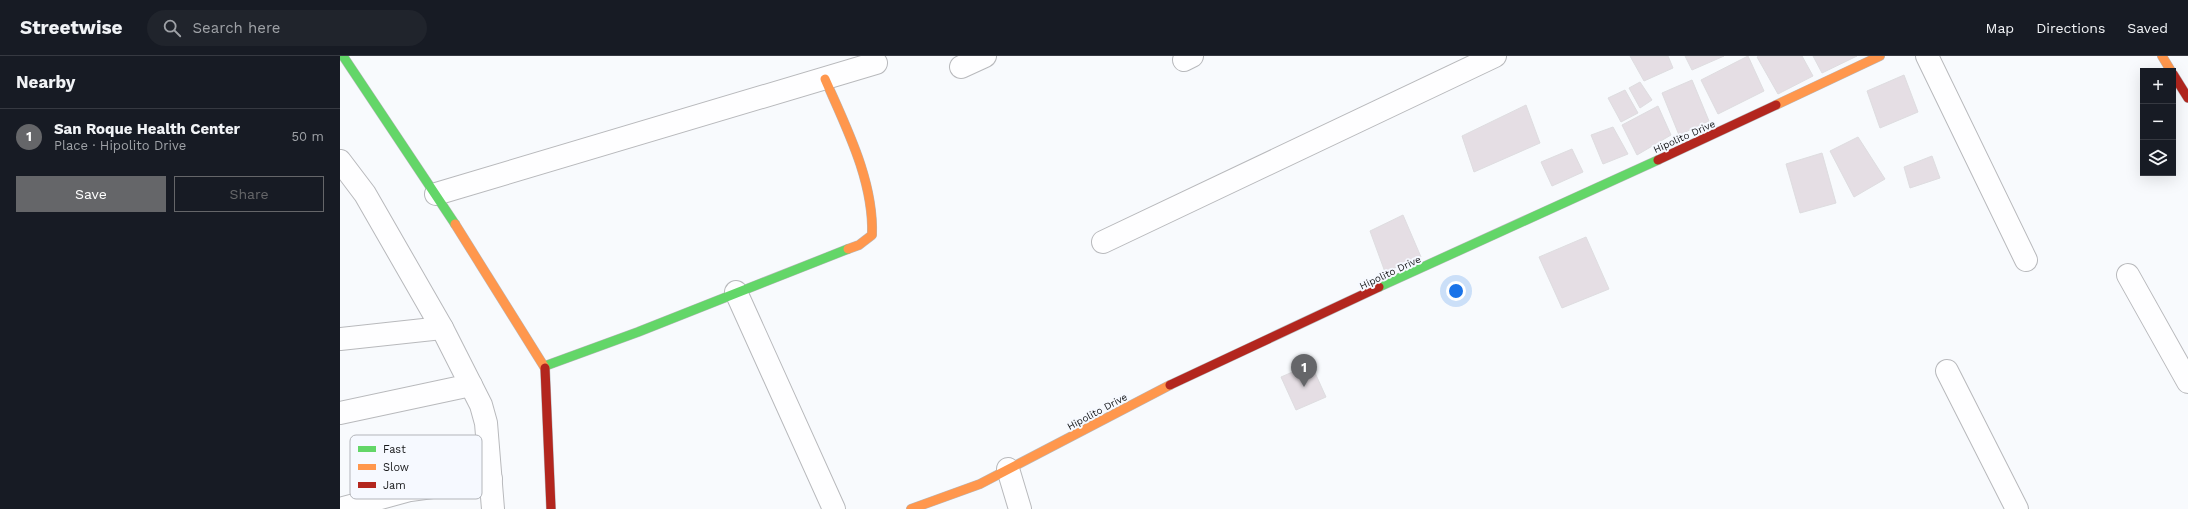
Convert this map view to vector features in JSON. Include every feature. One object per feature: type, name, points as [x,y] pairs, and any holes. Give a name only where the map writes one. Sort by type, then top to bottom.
[{"type":"street","points":[[343,56],[436,194],[522,333],[545,366],[551,509]]},
{"type":"street","points":[[961,67],[986,56]]},
{"type":"street","points":[[1103,242],[1496,56]]},
{"type":"street","name":"Hipolito Drive","points":[[911,509],[980,484],[1175,382],[1578,195],[1705,139],[1880,56]]},
{"type":"street","points":[[1927,56],[2026,260]]},
{"type":"street","points":[[2162,56],[2170,68]]},
{"type":"street","points":[[436,194],[876,63]]},
{"type":"street","points":[[2176,78],[2187,96]]},
{"type":"street","points":[[545,366],[638,332],[736,292],[859,245],[872,235],[874,224],[870,203],[851,140],[825,79]]},
{"type":"street","points":[[340,160],[365,194],[442,328],[482,405],[486,423],[493,509]]},
{"type":"street","points":[[2128,275],[2188,382]]},
{"type":"street","points":[[736,292],[834,509]]},
{"type":"street","points":[[340,339],[442,328]]},
{"type":"street","points":[[1948,371],[2017,509]]},
{"type":"street","points":[[340,413],[471,385]]},
{"type":"street","points":[[1008,469],[1020,509]]},
{"type":"street","points":[[482,480],[491,479]]},
{"type":"street","points":[[340,509],[377,499]]},
{"type":"building","points":[[1630,56],[1668,56],[1673,68],[1644,81]]},
{"type":"building","points":[[1685,56],[1724,56],[1692,70]]},
{"type":"building","points":[[1748,56],[1764,91],[1718,114],[1701,80]]},
{"type":"building","points":[[1802,56],[1813,76],[1778,94],[1757,57]]},
{"type":"building","points":[[1813,56],[1857,56],[1822,73]]},
{"type":"building","points":[[1904,75],[1918,112],[1880,128],[1867,91]]},
{"type":"building","points":[[1692,80],[1709,121],[1679,135],[1662,93]]},
{"type":"building","points":[[1640,82],[1652,100],[1640,108],[1629,88]]},
{"type":"building","points":[[1625,90],[1638,113],[1621,122],[1608,98]]},
{"type":"building","points":[[1526,105],[1540,143],[1474,172],[1462,136]]},
{"type":"building","points":[[1658,106],[1671,135],[1637,155],[1622,125]]},
{"type":"building","points":[[1613,127],[1628,154],[1603,164],[1591,135]]},
{"type":"building","points":[[1858,137],[1885,179],[1854,197],[1830,151]]},
{"type":"building","points":[[1572,149],[1583,172],[1552,186],[1541,162]]},
{"type":"building","points":[[1822,153],[1836,203],[1800,213],[1786,164]]},
{"type":"building","points":[[1932,156],[1940,178],[1910,188],[1904,167]]},
{"type":"building","points":[[1403,215],[1421,257],[1385,272],[1370,231]]},
{"type":"building","points":[[1586,237],[1609,289],[1562,308],[1539,257]]},
{"type":"building","points":[[1311,364],[1326,397],[1296,410],[1281,377]]},
{"type":"traffic: fast","points":[[343,56],[455,224]]},
{"type":"traffic: fast","points":[[1379,287],[1658,160]]},
{"type":"traffic: fast","points":[[545,366],[638,332],[848,249]]},
{"type":"traffic: slow","points":[[1776,105],[1880,56]]},
{"type":"traffic: slow","points":[[2162,56],[2169,68]]},
{"type":"traffic: slow","points":[[825,79],[850,135],[864,175],[871,215],[872,235],[859,245],[848,249]]},
{"type":"traffic: slow","points":[[455,224],[545,368]]},
{"type":"traffic: slow","points":[[911,509],[980,484],[1170,385]]},
{"type":"traffic: jam","points":[[2176,79],[2188,98]]},
{"type":"traffic: jam","points":[[1658,160],[1776,105]]},
{"type":"traffic: jam","points":[[1170,385],[1379,287]]},
{"type":"traffic: jam","points":[[545,368],[551,509]]},
{"type":"place","name":"San Roque Health Center","points":[[1304,387]]}]
